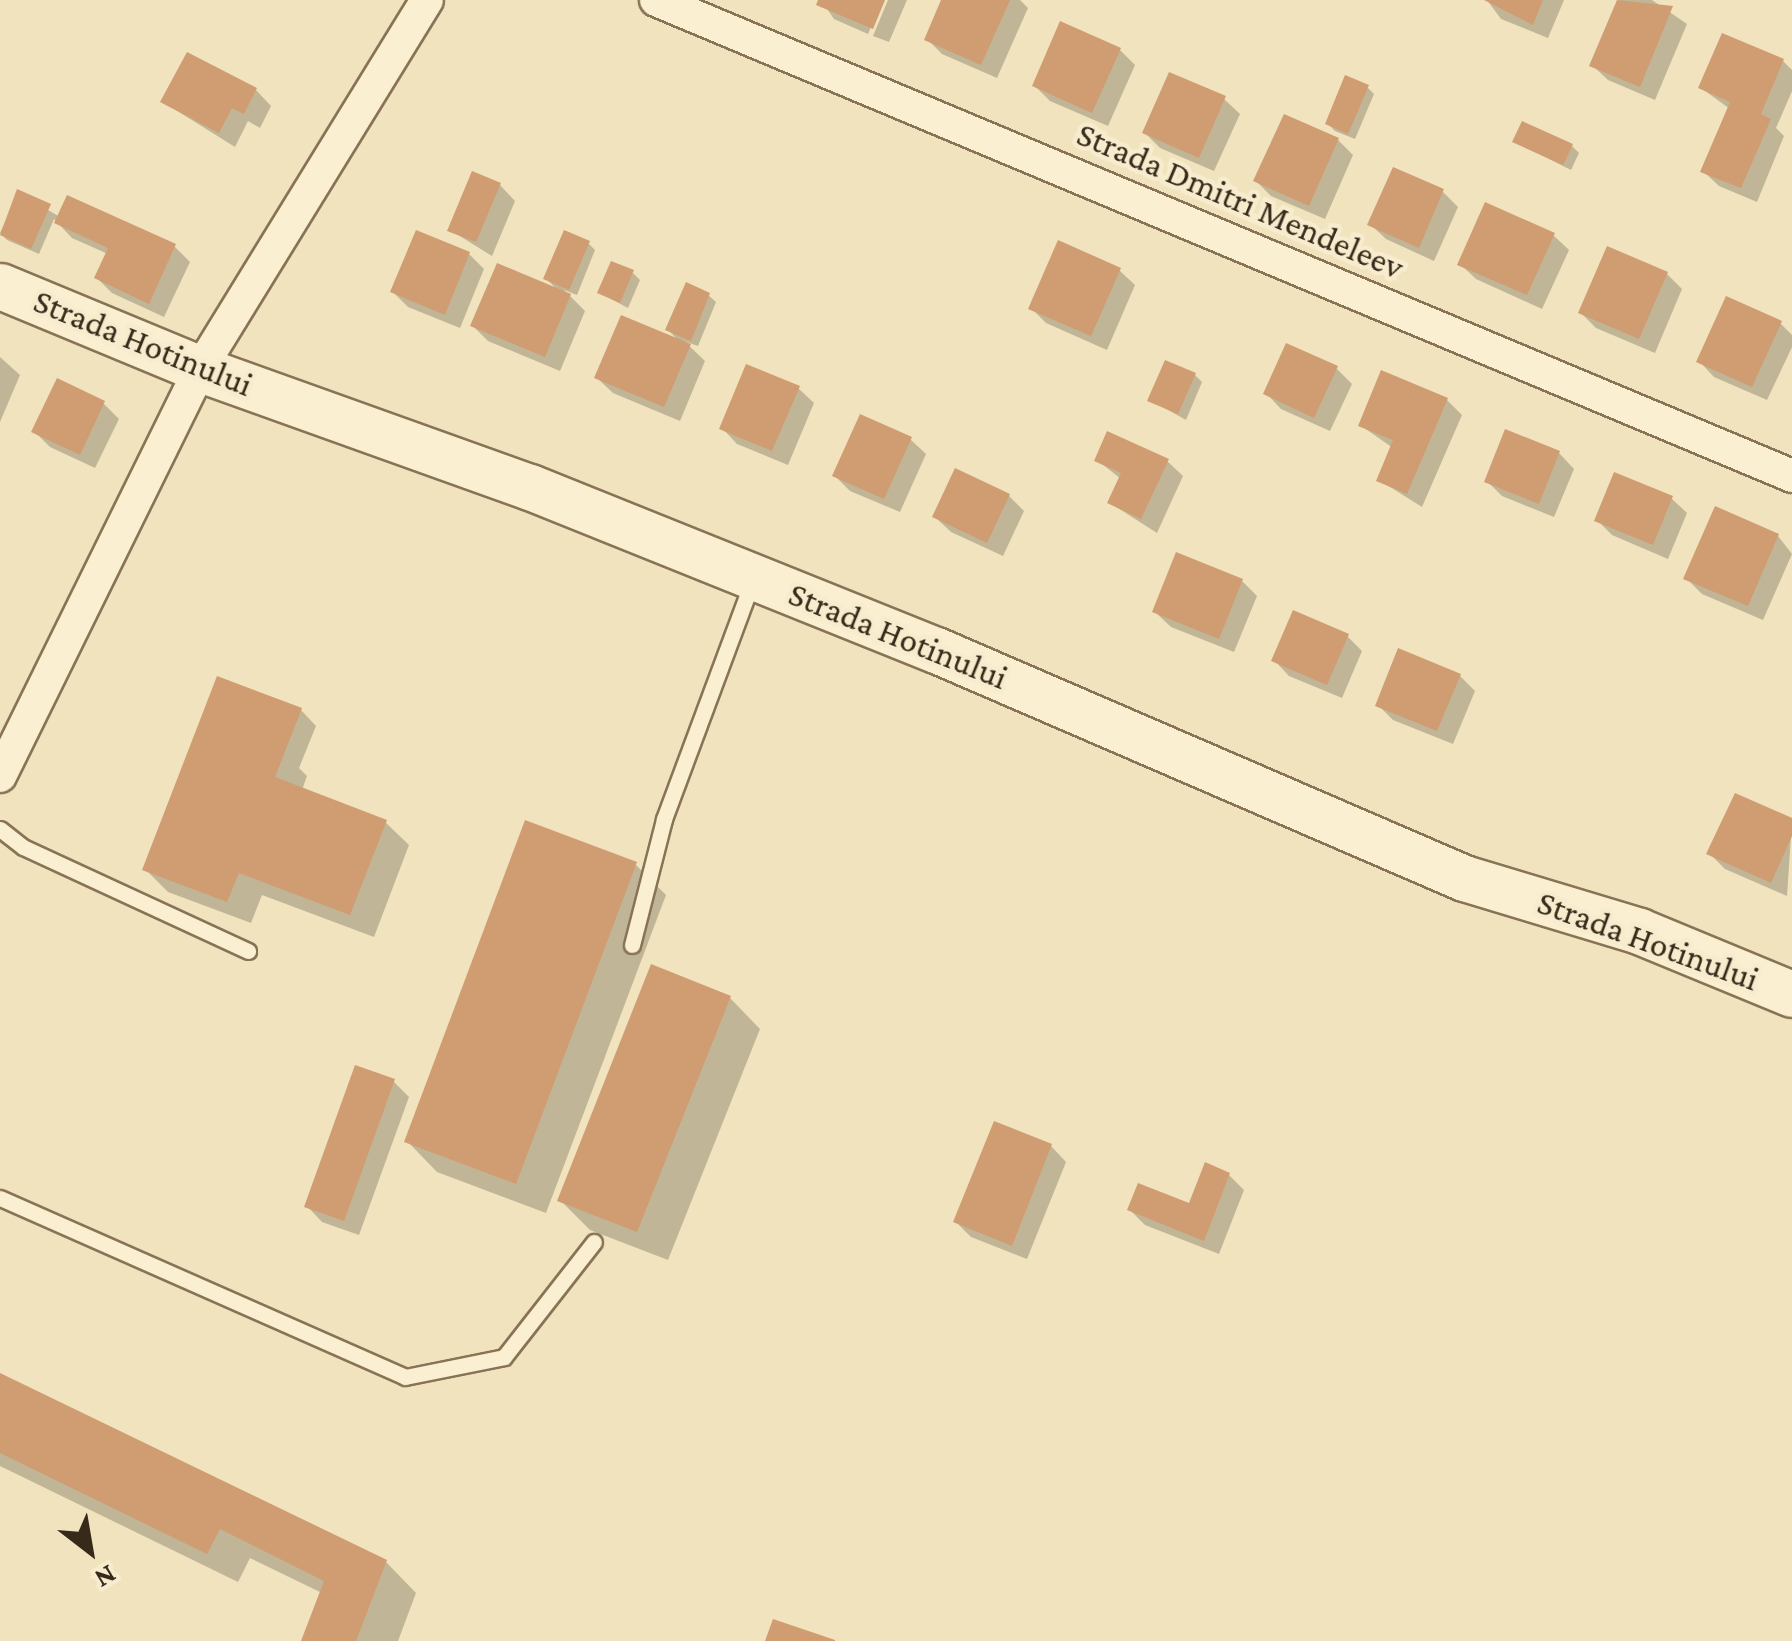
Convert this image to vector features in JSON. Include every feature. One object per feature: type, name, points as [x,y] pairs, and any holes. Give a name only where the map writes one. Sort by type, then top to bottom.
[{"type":"street","points":[[0,776],[200,370],[427,0]]},
{"type":"street","name":"Strada Dmitri Mendeleev","points":[[656,0],[1792,476]]},
{"type":"street","name":"Strada Hotinului","points":[[0,286],[200,370],[530,487],[754,577],[1464,878],[1640,931],[1792,994]]},
{"type":"lane","points":[[632,946],[664,819],[754,577]]},
{"type":"lane","points":[[0,829],[23,847],[248,952]]},
{"type":"lane","points":[[0,1198],[405,1377],[504,1357],[594,1242]]},
{"type":"building","points":[[818,0],[885,0],[873,29],[816,5]]},
{"type":"building","points":[[941,0],[1010,0],[981,65],[924,40]]},
{"type":"building","points":[[1484,0],[1543,0],[1533,25]]},
{"type":"building","points":[[1617,0],[1673,6],[1640,87],[1589,66]]},
{"type":"building","points":[[1060,21],[1121,48],[1092,113],[1032,86]]},
{"type":"building","points":[[1722,33],[1784,59],[1761,114],[1771,119],[1741,188],[1700,172],[1730,102],[1698,88]]},
{"type":"building","points":[[187,52],[257,88],[244,114],[232,108],[219,133],[160,102]]},
{"type":"building","points":[[1169,72],[1226,96],[1199,158],[1142,133]]},
{"type":"building","points":[[1345,75],[1369,85],[1348,134],[1325,124]]},
{"type":"building","points":[[1284,114],[1339,138],[1309,206],[1253,181]]},
{"type":"building","points":[[1522,121],[1573,144],[1563,165],[1512,142]]},
{"type":"building","points":[[1393,167],[1444,189],[1419,248],[1367,225]]},
{"type":"building","points":[[472,171],[501,183],[476,242],[447,231]]},
{"type":"building","points":[[17,189],[51,204],[31,249],[0,235]]},
{"type":"building","points":[[67,195],[176,244],[149,304],[94,278],[108,248],[54,223]]},
{"type":"building","points":[[1485,202],[1555,233],[1527,295],[1457,265]]},
{"type":"building","points":[[416,230],[470,252],[445,315],[390,292]]},
{"type":"building","points":[[564,230],[590,241],[569,290],[543,279]]},
{"type":"building","points":[[1058,240],[1121,268],[1091,336],[1028,309]]},
{"type":"building","points":[[1607,246],[1668,272],[1639,339],[1578,313]]},
{"type":"building","points":[[611,261],[634,270],[620,303],[597,293]]},
{"type":"building","points":[[497,263],[571,294],[545,357],[470,326]]},
{"type":"building","points":[[686,282],[710,293],[691,341],[665,330]]},
{"type":"building","points":[[1726,296],[1782,321],[1752,387],[1696,362]]},
{"type":"building","points":[[621,315],[691,344],[664,407],[594,378]]},
{"type":"building","points":[[1286,343],[1338,366],[1314,418],[1263,394]]},
{"type":"building","points":[[1165,360],[1196,373],[1178,414],[1147,401]]},
{"type":"building","points":[[746,364],[800,386],[772,451],[719,429]]},
{"type":"building","points":[[1381,370],[1448,398],[1407,494],[1376,481],[1393,440],[1358,426]]},
{"type":"building","points":[[57,378],[105,401],[80,455],[31,432]]},
{"type":"building","points":[[860,414],[912,437],[884,499],[832,476]]},
{"type":"building","points":[[1505,429],[1560,451],[1539,504],[1484,482]]},
{"type":"building","points":[[1107,431],[1169,459],[1141,519],[1107,503],[1121,473],[1094,461]]},
{"type":"building","points":[[955,468],[1010,494],[987,543],[932,517]]},
{"type":"building","points":[[1614,472],[1673,496],[1653,545],[1594,521]]},
{"type":"building","points":[[1715,506],[1779,534],[1748,606],[1683,579]]},
{"type":"building","points":[[1176,552],[1243,579],[1219,639],[1152,612]]},
{"type":"building","points":[[1293,610],[1349,634],[1327,685],[1271,661]]},
{"type":"building","points":[[1398,648],[1461,674],[1437,731],[1375,706]]},
{"type":"building","points":[[217,676],[302,708],[275,777],[387,820],[350,915],[239,873],[227,902],[142,870]]},
{"type":"building","points":[[1735,793],[1792,818],[1792,836],[1771,883],[1706,854]]},
{"type":"building","points":[[525,820],[637,862],[516,1184],[404,1142]]},
{"type":"building","points":[[651,964],[731,996],[637,1232],[557,1201]]},
{"type":"building","points":[[355,1065],[395,1079],[344,1221],[304,1207]]},
{"type":"building","points":[[994,1121],[1052,1144],[1012,1246],[953,1222]]},
{"type":"building","points":[[1205,1162],[1230,1173],[1204,1241],[1127,1210],[1138,1183],[1189,1203]]},
{"type":"building","points":[[0,1373],[387,1560],[356,1641],[301,1641],[324,1581],[220,1529],[207,1554],[0,1453]]},
{"type":"building","points":[[773,1619],[835,1640],[835,1641],[765,1641]]}]
